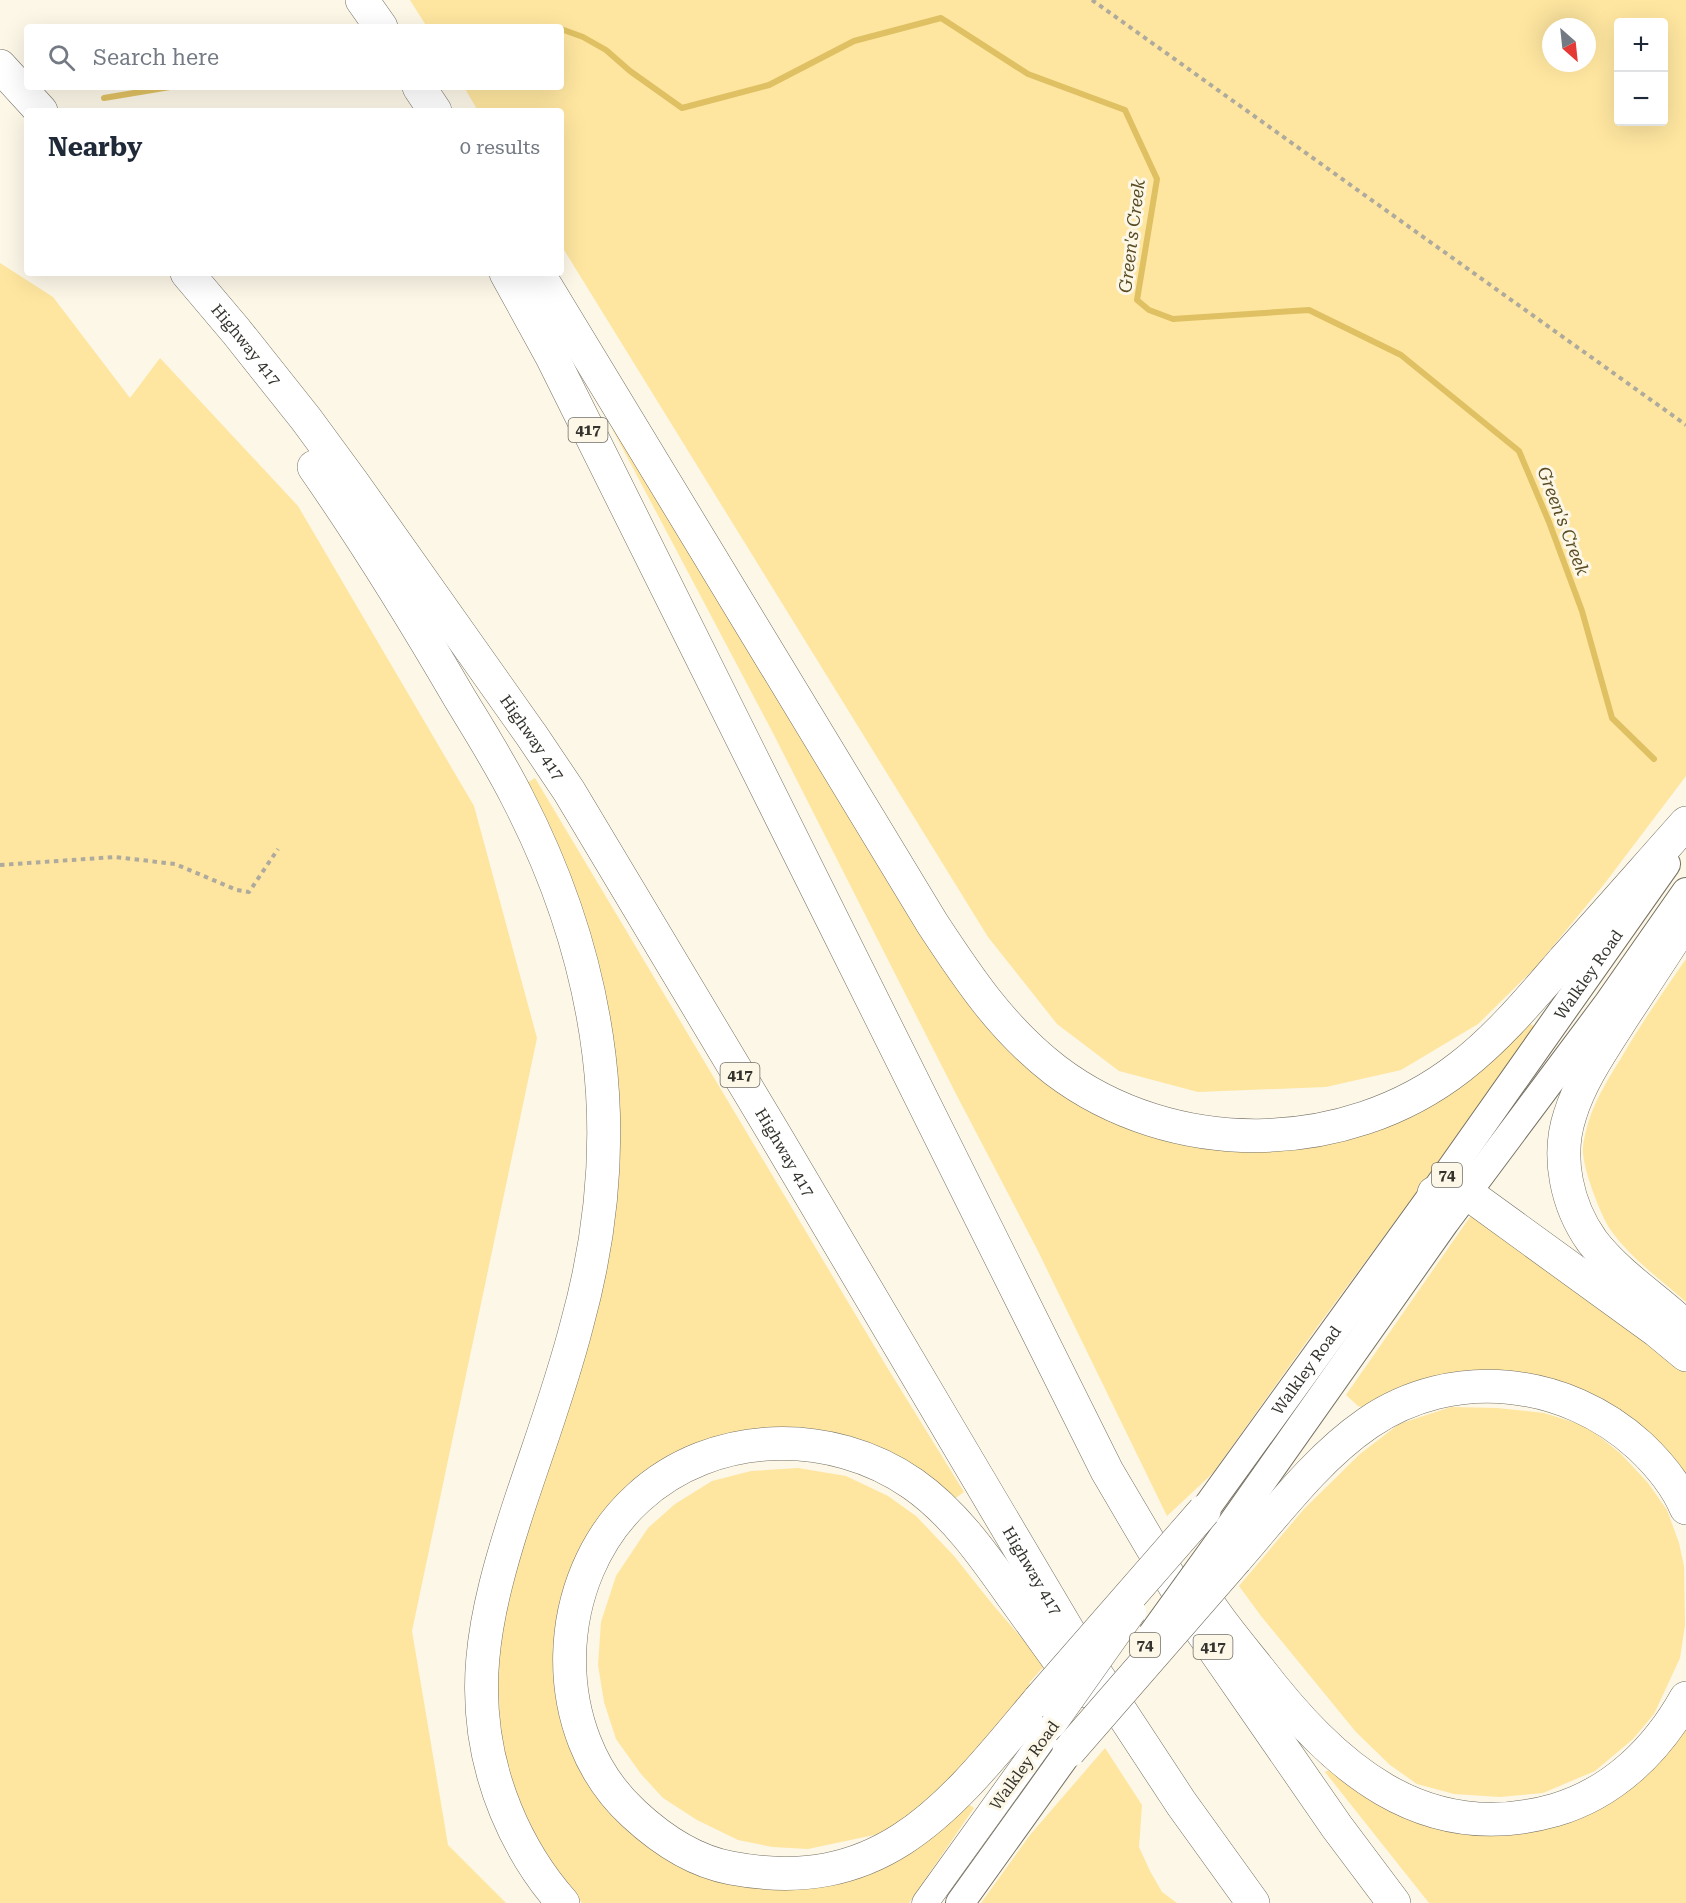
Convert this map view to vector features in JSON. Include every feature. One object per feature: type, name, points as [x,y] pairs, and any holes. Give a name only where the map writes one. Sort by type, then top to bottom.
[{"type":"highway","points":[[342,0],[358,24]]},
{"type":"highway","points":[[362,0],[379,24]]},
{"type":"highway","points":[[0,66],[39,108]]},
{"type":"highway","points":[[402,90],[412,108]]},
{"type":"highway","points":[[421,90],[433,108]]},
{"type":"highway","points":[[182,276],[368,546],[438,659],[517,796],[557,886],[582,966],[599,1054],[603,1112],[603,1167],[594,1245],[584,1299],[569,1354],[498,1572],[484,1634],[481,1691],[486,1740],[499,1794],[538,1872],[563,1903]]},
{"type":"highway","name":"Highway 417","points":[[190,276],[236,331],[326,446],[569,791],[769,1124],[1070,1634],[1181,1803],[1253,1903]]},
{"type":"highway","name":"417","points":[[508,276],[551,355],[1107,1471],[1200,1629],[1336,1827],[1394,1903]]},
{"type":"highway","points":[[540,276],[932,923],[973,986],[991,1010],[1032,1051],[1056,1071],[1107,1102],[1159,1122],[1212,1133],[1262,1136],[1332,1128],[1360,1120],[1404,1101],[1460,1067],[1506,1025],[1686,823]]},
{"type":"highway","points":[[1686,920],[1586,1078],[1569,1117],[1564,1159],[1566,1182],[1572,1205],[1593,1242],[1616,1267],[1686,1327]]},
{"type":"highway","points":[[1434,1193],[1452,1189],[1467,1193],[1657,1331],[1686,1355]]},
{"type":"highway","points":[[1058,1375],[1214,1613],[1269,1684],[1331,1751],[1367,1779],[1390,1793],[1414,1805],[1439,1813],[1485,1821],[1536,1815],[1565,1807],[1589,1797],[1630,1769],[1663,1735],[1686,1698]]},
{"type":"highway","points":[[1238,1903],[1197,1855],[1009,1590],[957,1524],[914,1484],[889,1469],[863,1458],[807,1444],[777,1443],[714,1453],[689,1463],[663,1478],[638,1497],[618,1519],[601,1545],[587,1573],[576,1605],[571,1633],[569,1683],[581,1733],[592,1758],[618,1797],[645,1824],[668,1842],[691,1855],[720,1866],[757,1873],[783,1874],[816,1872],[845,1866],[872,1856],[899,1842],[940,1811],[961,1791],[1054,1726],[1229,1549],[1347,1439],[1369,1422],[1392,1409],[1442,1391],[1473,1386],[1502,1386],[1552,1395],[1576,1403],[1605,1418],[1649,1455],[1670,1479],[1686,1508]]},
{"type":"highway","points":[[1054,1726],[1204,1511]]},
{"type":"main road","name":"Walkley Road","points":[[1204,1511],[1434,1193],[1686,836]]},
{"type":"main road","name":"Walkley Road","points":[[1229,1549],[1445,1222],[1607,1005],[1686,892]]},
{"type":"main road","name":"Walkley Road","points":[[925,1903],[1054,1726]]},
{"type":"main road","name":"Walkley Road","points":[[960,1903],[1054,1726]]},
{"type":"path","points":[[1092,0],[1686,425]]},
{"type":"path","points":[[0,865],[115,857],[175,864],[237,890],[249,892],[278,849]]},
{"type":"shaded area","points":[[410,0],[1686,0],[1686,776],[1605,883],[1535,968],[1478,1024],[1401,1070],[1326,1087],[1198,1092],[1119,1071],[1057,1024],[988,937],[564,250],[564,108],[476,108],[466,90],[564,90],[564,24],[425,24]]},
{"type":"shaded area","points":[[0,263],[53,297],[130,398],[160,358],[298,506],[474,806],[537,1038],[412,1631],[448,1845],[506,1903],[0,1903]]},
{"type":"shaded area","points":[[612,411],[897,881],[1084,1104],[1306,1145],[1524,1020],[1535,1027],[1512,1063],[1320,1323],[1213,1473],[1167,1516],[1037,1249],[773,733],[606,417]]},
{"type":"shaded area","points":[[535,778],[964,1492],[950,1502],[921,1476],[715,1442],[567,1594],[600,1790],[757,1885],[965,1802],[974,1808],[909,1903],[582,1903],[546,1859],[523,1818],[494,1731],[499,1609],[615,1158],[520,787]]},
{"type":"shaded area","points":[[1686,959],[1686,1302],[1636,1259],[1610,1229],[1592,1189],[1585,1165],[1583,1147],[1589,1121],[1603,1088]]},
{"type":"shaded area","points":[[1472,1214],[1686,1369],[1686,1490],[1584,1398],[1365,1408],[1358,1406],[1346,1395]]},
{"type":"shaded area","points":[[1451,1407],[1497,1408],[1544,1413],[1586,1426],[1620,1453],[1648,1483],[1667,1510],[1679,1543],[1684,1566],[1685,1625],[1680,1658],[1654,1714],[1633,1739],[1595,1771],[1543,1793],[1500,1797],[1454,1794],[1417,1784],[1390,1765],[1356,1732],[1239,1586],[1304,1509],[1360,1454],[1399,1424]]},
{"type":"shaded area","points":[[798,1468],[846,1476],[888,1496],[916,1516],[954,1556],[1045,1665],[1029,1683],[1032,1687],[949,1793],[888,1832],[808,1849],[772,1847],[738,1840],[697,1820],[663,1798],[641,1774],[616,1739],[604,1702],[598,1665],[601,1622],[616,1576],[648,1528],[675,1504],[712,1481],[751,1471]]},
{"type":"shaded area","points":[[1686,1720],[1686,1903],[1429,1903],[1325,1772],[1335,1767],[1519,1829]]},
{"type":"shaded area","points":[[1105,1748],[1142,1805],[1139,1847],[1150,1871],[1162,1892],[1177,1903],[981,1903],[1030,1835]]},
{"type":"waterway","name":"Green's Creek","points":[[564,30],[583,37],[606,50],[630,71],[682,108],[769,85],[854,41],[941,18],[1028,74],[1125,110],[1157,179],[1137,300],[1149,310],[1173,319],[1309,310],[1401,355],[1519,451],[1549,522],[1582,611],[1612,718],[1654,759]]},
{"type":"waterway","name":"Green's Creek","points":[[104,98],[152,90]]}]
